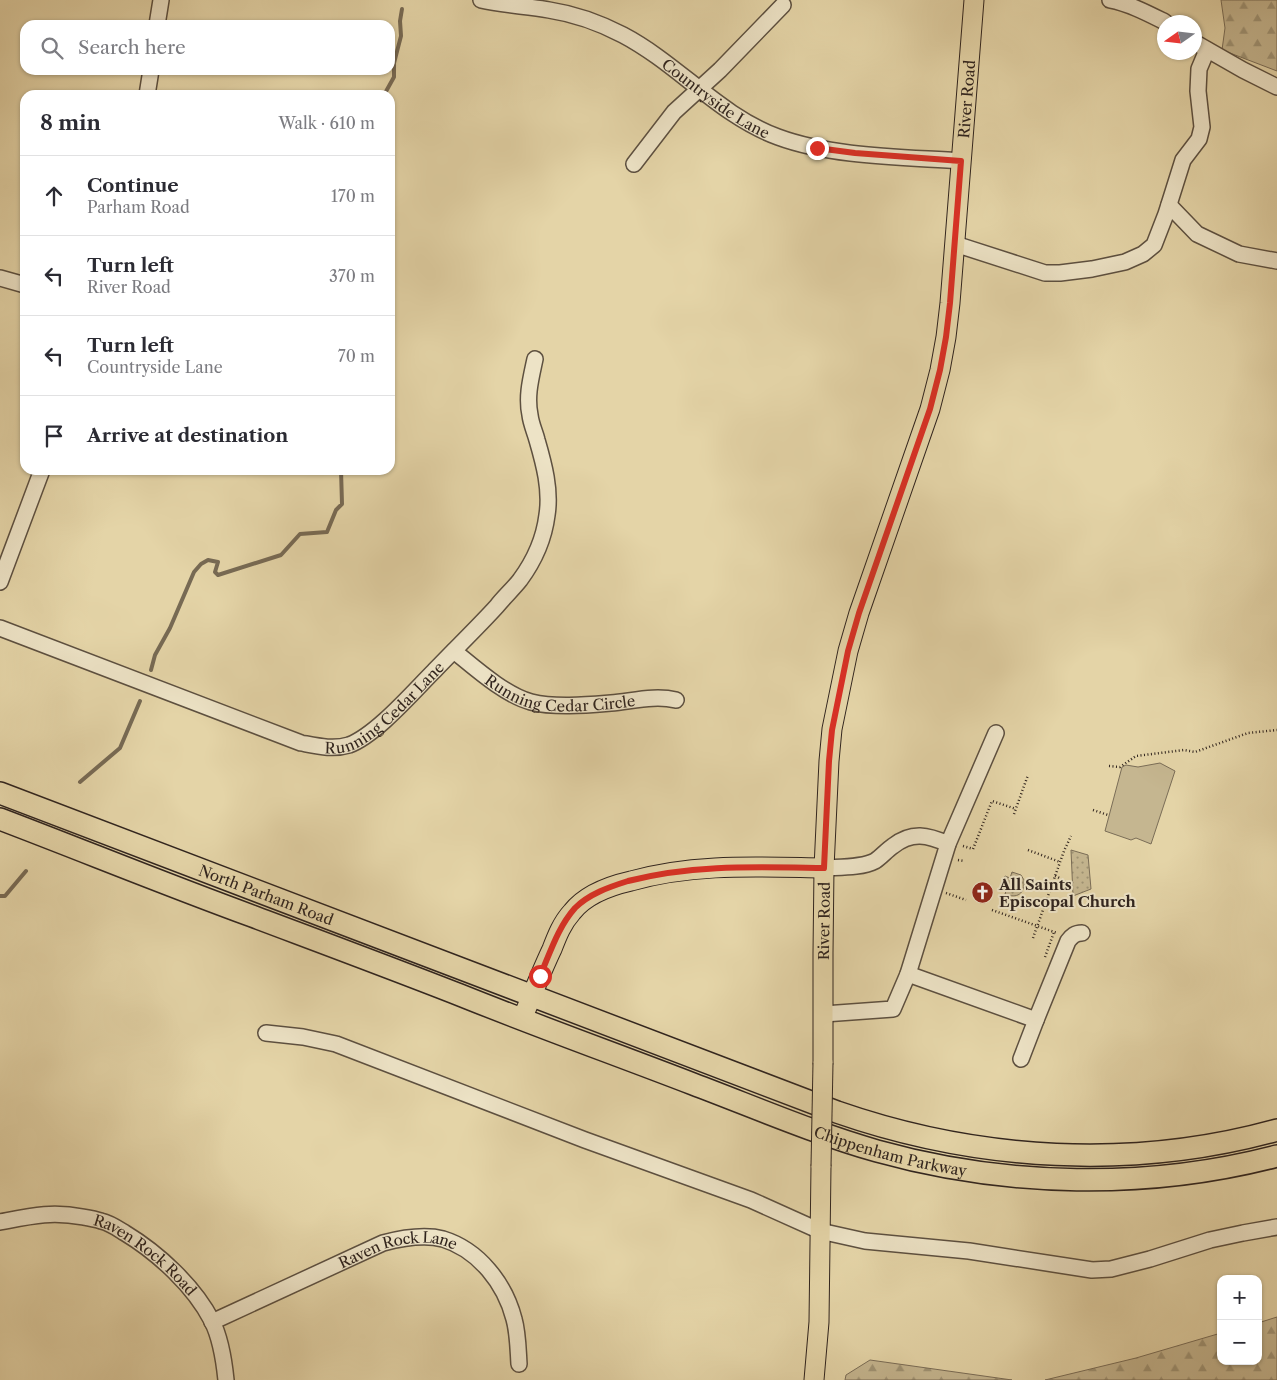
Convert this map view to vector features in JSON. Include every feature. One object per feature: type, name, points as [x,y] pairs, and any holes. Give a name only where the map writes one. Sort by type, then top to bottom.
[{"type":"highway","name":"North Parham Road","points":[[0,793],[532,996]]},
{"type":"highway","name":"North Parham Road","points":[[0,819],[522,1019]]},
{"type":"highway","name":"Chippenham Parkway","points":[[532,996],[851,1117],[896,1130],[967,1145],[1036,1154],[1108,1155],[1194,1147],[1226,1142],[1277,1130]]},
{"type":"highway","name":"Chippenham Parkway","points":[[522,1019],[840,1139],[886,1153],[948,1167],[994,1174],[1087,1180],[1133,1178],[1203,1171],[1277,1156]]},
{"type":"main road","name":"River Road","points":[[814,1380],[819,1322],[824,1014],[822,953],[824,868],[832,730],[848,651],[859,613],[930,409],[940,370],[946,337],[955,244],[974,0]]},
{"type":"main road","points":[[522,1019],[564,922],[576,907],[605,888],[646,876],[679,870],[718,867],[824,868]]},
{"type":"street","points":[[158,20],[161,0]]},
{"type":"street","name":"Countryside Lane","points":[[481,0],[552,10],[600,24],[656,55],[739,117],[762,130],[792,142],[817,148],[855,153],[961,161]]},
{"type":"street","points":[[1110,0],[1122,2],[1157,18]]},
{"type":"street","points":[[634,164],[674,112],[720,70],[783,5]]},
{"type":"street","points":[[1202,47],[1277,87]]},
{"type":"street","points":[[955,244],[1045,273],[1092,269],[1126,262],[1143,254],[1154,245],[1183,160],[1199,139],[1202,127],[1198,90],[1200,60]]},
{"type":"street","points":[[148,90],[150,75]]},
{"type":"street","points":[[1168,205],[1197,234],[1238,254],[1277,261]]},
{"type":"street","points":[[0,278],[20,284]]},
{"type":"street","name":"Running Cedar Lane","points":[[0,628],[301,743],[336,748],[348,745],[368,734],[389,716],[473,632],[519,581],[533,560],[543,534],[547,515],[548,488],[529,406],[528,390],[535,359]]},
{"type":"street","points":[[0,582],[40,475]]},
{"type":"street","name":"Running Cedar Circle","points":[[454,650],[481,673],[504,689],[530,702],[560,705],[610,703],[655,698],[676,700]]},
{"type":"street","points":[[824,1014],[893,1009],[908,974],[996,733]]},
{"type":"street","points":[[824,868],[864,865],[875,861],[894,844],[908,837],[920,835],[932,837],[954,848]]},
{"type":"street","points":[[1021,1059],[1036,1020],[1076,935]]},
{"type":"street","points":[[908,974],[1036,1020]]},
{"type":"street","points":[[266,1032],[336,1044],[585,1140],[751,1200],[820,1231],[865,1241],[969,1251],[1092,1270],[1111,1269],[1210,1240],[1243,1232],[1277,1227]]},
{"type":"street","name":"Raven Rock Road","points":[[0,1222],[43,1214],[66,1214],[101,1220],[142,1243],[170,1268],[203,1307],[212,1322],[219,1341],[226,1380]]},
{"type":"street","name":"Raven Rock Lane","points":[[212,1322],[383,1243],[402,1238],[443,1239],[462,1247],[478,1259],[495,1279],[506,1297],[514,1317],[519,1364]]},
{"type":"path","points":[[1109,766],[1120,767],[1136,756],[1184,750],[1195,752],[1248,733],[1277,730]]},
{"type":"path","points":[[1014,814],[1028,775]]},
{"type":"path","points":[[954,848],[963,846],[973,849],[992,800],[1016,809]]},
{"type":"path","points":[[1093,810],[1108,816]]},
{"type":"path","points":[[1033,938],[1071,836]]},
{"type":"path","points":[[1028,850],[1060,862]]},
{"type":"path","points":[[1055,876],[1068,884],[1072,884]]},
{"type":"path","points":[[946,894],[966,900]]},
{"type":"path","points":[[992,910],[1038,926],[1076,935]]},
{"type":"green space","points":[[1221,0],[1277,0],[1277,71],[1222,50],[1225,28]]},
{"type":"green space","points":[[1160,763],[1175,771],[1151,844],[1136,838],[1131,840],[1105,831],[1122,767],[1126,765],[1138,767]]},
{"type":"green space","points":[[1071,850],[1088,855],[1091,889],[1073,896]]},
{"type":"green space","points":[[1012,872],[1021,875],[1024,880],[1022,892],[1013,896],[1005,894],[1007,888],[1001,886],[1005,876],[1010,878]]},
{"type":"green space","points":[[1277,1317],[1277,1380],[1045,1380],[1136,1358],[1217,1334],[1217,1365],[1262,1365],[1262,1322]]},
{"type":"green space","points":[[870,1360],[1012,1380],[845,1380],[846,1375]]},
{"type":"waterway","points":[[395,59],[401,36],[400,21],[402,9]]},
{"type":"waterway","points":[[387,90],[394,75]]},
{"type":"waterway","points":[[151,670],[155,655],[170,628],[194,572],[201,564],[208,560],[218,562],[215,572],[218,575],[281,555],[300,534],[327,532],[336,510],[342,504],[341,475]]},
{"type":"waterway","points":[[80,782],[120,748],[140,701]]},
{"type":"waterway","points":[[0,896],[5,896],[26,871]]},
{"type":"place","name":"All Saints Episcopal Church","points":[[983,893]]},
{"type":"route","points":[[540,976],[564,922],[583,901],[605,888],[646,876],[679,870],[718,867],[824,868],[832,730],[848,651],[859,613],[930,409],[940,370],[950,303],[961,161],[855,153],[817,148]]}]
